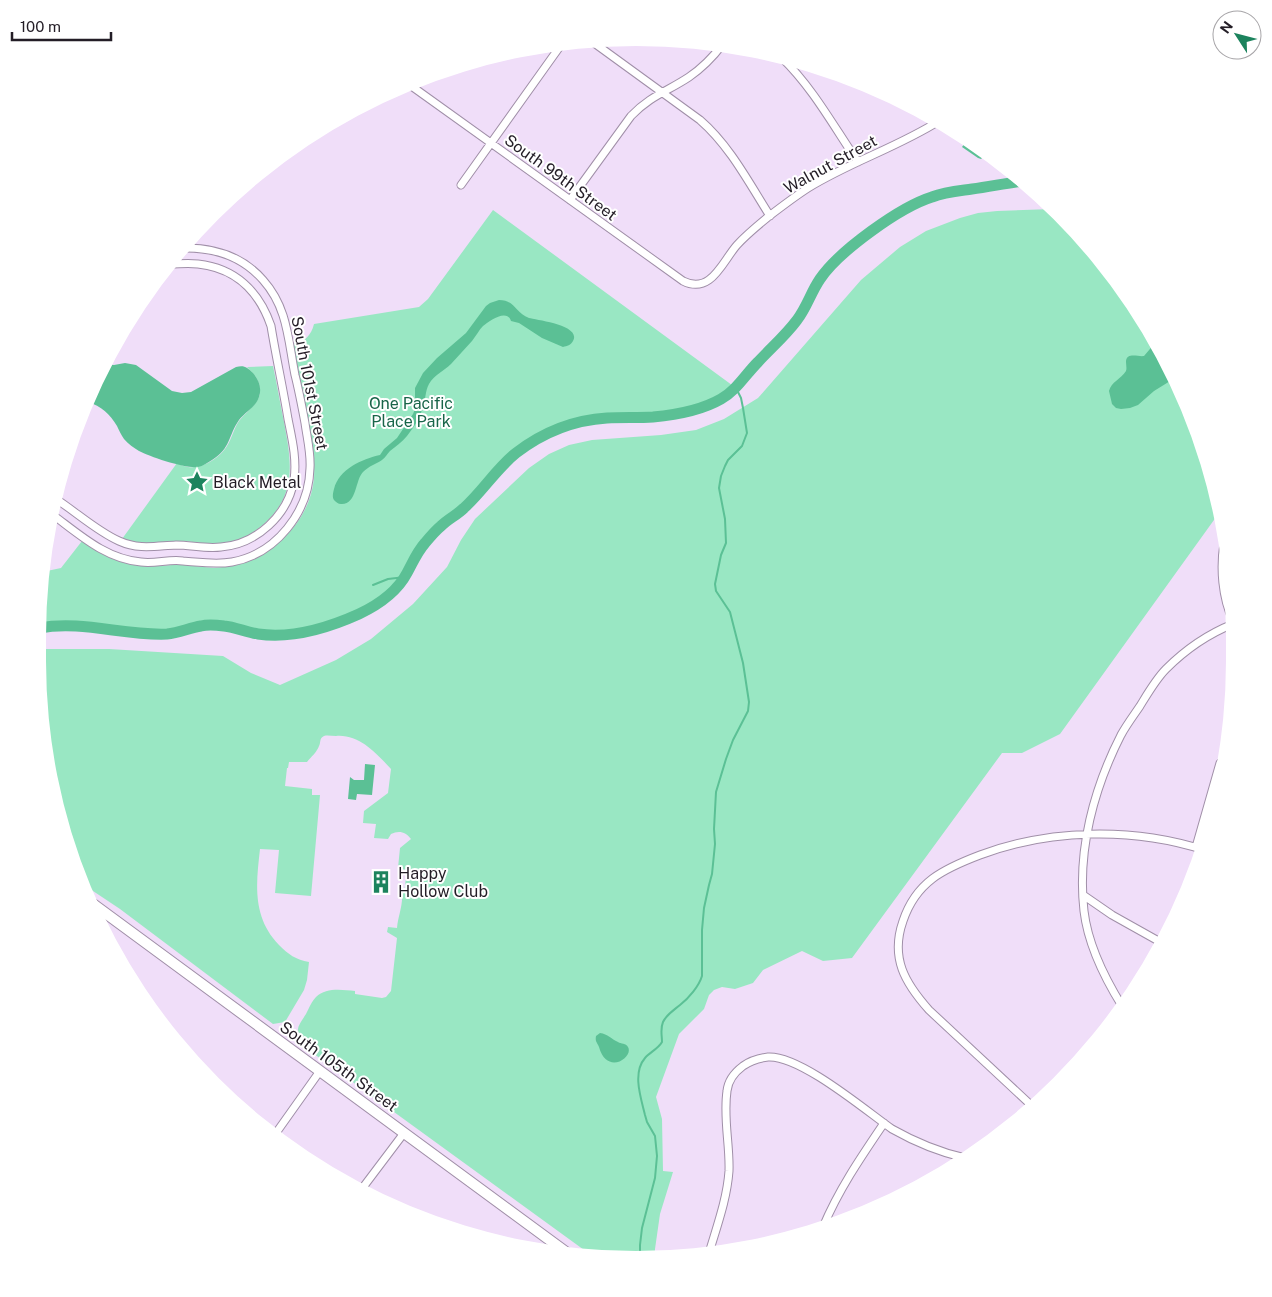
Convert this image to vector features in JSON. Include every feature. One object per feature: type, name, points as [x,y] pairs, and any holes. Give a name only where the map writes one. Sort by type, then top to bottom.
[{"type":"street","points":[[601,48],[700,120],[717,135],[770,216]]},
{"type":"street","points":[[461,185],[556,51]]},
{"type":"street","points":[[570,200],[631,116],[644,104],[695,72],[717,52]]},
{"type":"street","points":[[790,66],[809,89],[858,162]]},
{"type":"street","name":"South 99th Street","points":[[416,89],[684,281],[700,284]]},
{"type":"street","name":"Walnut Street","points":[[700,284],[715,275],[737,245],[770,216],[808,187],[932,126]]},
{"type":"street","name":"South 101st Street","points":[[58,519],[93,545],[126,560],[150,563],[177,560],[214,563],[241,560],[267,547],[278,539],[300,510],[306,496],[311,465],[286,322],[282,310],[262,278],[242,262],[210,250],[192,248]]},
{"type":"street","name":"South 101st Street","points":[[62,502],[112,538],[131,545],[147,547],[182,545],[213,548],[236,544],[256,536],[278,515],[291,491],[294,458],[271,326],[263,306],[250,289],[224,270],[207,265],[179,264]]},
{"type":"street","points":[[1118,1000],[1108,982],[1092,945],[1084,912],[1083,870],[1089,823],[1096,798],[1108,762],[1122,733],[1152,686],[1166,669],[1192,647],[1226,626]]},
{"type":"street","points":[[1027,1102],[967,1047],[922,1002],[912,989],[903,974],[899,960],[898,945],[901,926],[909,906],[921,888],[945,870],[994,850],[1034,840],[1067,835],[1100,834],[1149,837],[1195,848]]},
{"type":"street","points":[[1083,895],[1112,915],[1156,939]]},
{"type":"street","name":"South 105th Street","points":[[102,912],[557,1246]]},
{"type":"street","points":[[711,1246],[727,1185],[729,1152],[726,1116],[727,1090],[730,1080],[739,1070],[758,1059],[768,1057],[785,1060],[810,1071],[905,1136],[930,1148],[957,1156]]},
{"type":"street","points":[[278,1130],[320,1071]]},
{"type":"street","points":[[827,1219],[848,1176],[884,1123]]},
{"type":"street","points":[[365,1185],[404,1133]]},
{"type":"green space","name":"Happy Hollow Club","points":[[1043,209],[1079,247],[1126,308],[1147,341],[1181,410],[1206,483],[1214,520],[1060,734],[1022,753],[1002,753],[852,958],[823,961],[802,951],[763,970],[753,983],[735,989],[722,987],[714,990],[709,995],[704,1009],[679,1034],[656,1097],[662,1119],[663,1171],[673,1172],[660,1214],[655,1250],[636,1251],[581,1248],[299,1043],[299,1025],[313,1000],[320,994],[330,990],[345,990],[355,991],[355,994],[382,998],[386,997],[391,991],[397,938],[387,932],[388,927],[397,928],[407,870],[398,868],[400,848],[411,839],[405,833],[400,832],[391,834],[388,839],[374,838],[376,824],[363,823],[364,811],[388,793],[391,769],[360,741],[344,736],[322,737],[317,750],[307,762],[289,762],[287,768],[285,786],[312,789],[312,795],[320,795],[311,896],[275,893],[279,850],[260,849],[257,887],[260,912],[264,923],[279,945],[296,958],[309,962],[304,990],[285,1022],[273,1024],[120,909],[93,891],[66,814],[58,776],[51,738],[46,649],[109,649],[223,656],[251,673],[280,685],[336,660],[371,639],[413,604],[447,567],[461,540],[475,519],[529,468],[549,454],[569,445],[592,440],[661,435],[696,430],[724,419],[758,398],[861,280],[900,247],[926,231],[960,218],[978,213]]},
{"type":"green space","name":"One Pacific Place Park","points":[[493,210],[736,388],[714,401],[690,410],[665,415],[606,418],[578,422],[534,440],[506,462],[465,508],[429,537],[418,550],[408,572],[398,586],[375,605],[349,618],[329,625],[299,633],[279,635],[254,633],[212,625],[203,625],[165,634],[134,633],[70,626],[46,627],[50,570],[61,568],[82,541],[106,556],[133,565],[182,565],[213,568],[240,564],[271,549],[284,538],[304,511],[311,495],[314,478],[312,448],[293,344],[307,337],[314,324],[419,307],[428,299]]},
{"type":"green space","points":[[273,366],[287,436],[290,463],[287,489],[275,513],[254,531],[238,540],[226,543],[210,544],[179,541],[144,543],[122,539],[177,463],[188,467],[199,466],[210,462],[224,450],[239,421],[256,403],[260,395],[260,386],[254,374],[247,367]]},
{"type":"shaded area","points":[[963,145],[982,158],[978,158],[962,147]]},
{"type":"shaded area","points":[[499,300],[512,304],[524,316],[565,327],[574,336],[573,341],[563,347],[542,338],[519,323],[511,321],[506,316],[489,321],[451,364],[431,381],[427,389],[421,414],[407,436],[385,458],[363,472],[350,501],[341,504],[336,502],[333,499],[333,493],[341,476],[359,462],[380,455],[397,438],[415,409],[415,388],[423,373],[466,333],[486,306]]},
{"type":"shaded area","points":[[1151,348],[1168,382],[1154,391],[1138,405],[1130,408],[1116,408],[1112,404],[1109,391],[1112,385],[1126,371],[1128,357],[1144,356]]},
{"type":"shaded area","points":[[125,363],[136,365],[172,391],[182,393],[191,392],[236,367],[243,366],[257,378],[260,394],[258,401],[235,426],[223,451],[198,467],[177,464],[139,451],[127,443],[108,414],[94,404],[107,375],[114,365]]},
{"type":"shaded area","points":[[365,764],[375,765],[372,795],[357,794],[356,800],[348,799],[350,777],[354,780],[364,780]]},
{"type":"shaded area","points":[[600,1033],[628,1047],[629,1051],[624,1059],[619,1062],[613,1062],[608,1061],[603,1056],[596,1040],[596,1036]]},
{"type":"waterway","points":[[46,627],[72,626],[135,633],[167,634],[204,625],[212,625],[258,634],[284,635],[322,628],[359,614],[380,602],[398,586],[420,550],[433,534],[464,508],[502,466],[526,446],[559,429],[595,419],[670,415],[714,403],[736,387],[793,326],[804,310],[820,279],[829,268],[855,243],[871,231],[904,210],[937,195],[1013,183]]},
{"type":"waterway","points":[[640,1251],[642,1228],[655,1178],[657,1156],[655,1136],[647,1122],[640,1093],[639,1071],[645,1058],[662,1042],[664,1019],[690,995],[699,984],[702,976],[702,930],[704,908],[712,874],[715,844],[716,792],[733,740],[748,711],[749,702],[743,663],[730,612],[716,591],[715,584],[721,555],[726,543],[725,519],[719,488],[721,476],[728,460],[742,446],[747,433],[741,398],[736,388]]},
{"type":"waterway","points":[[373,585],[388,579],[405,577]]},
{"type":"place","name":"Black Metal","points":[[197,482]]},
{"type":"place","name":"Happy Hollow Club","points":[[381,882]]}]
